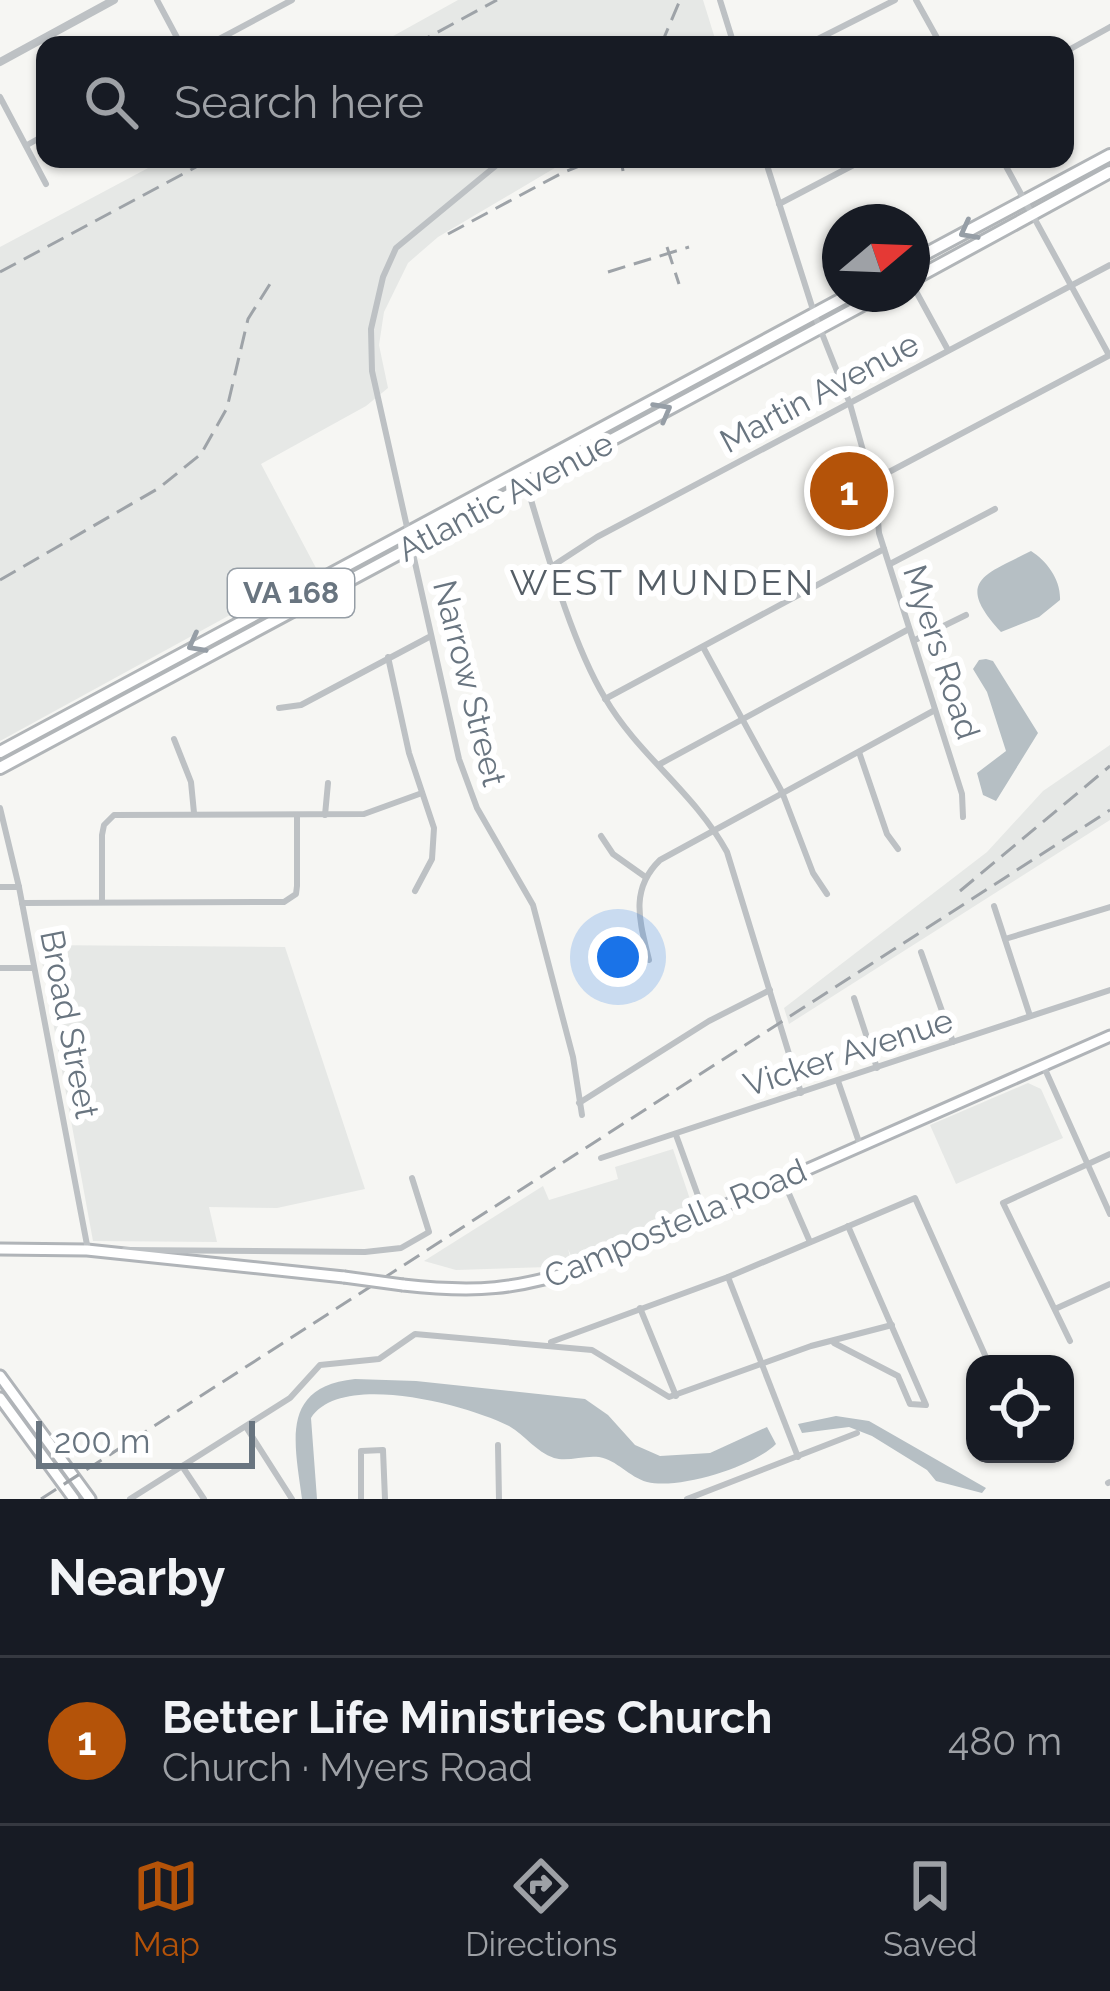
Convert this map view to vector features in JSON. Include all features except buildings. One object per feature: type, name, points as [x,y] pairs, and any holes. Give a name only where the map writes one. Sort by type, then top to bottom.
[{"type":"main road","points":[[930,251],[1110,155]]},
{"type":"main road","points":[[930,272],[1110,172]]},
{"type":"main road","name":"Atlantic Avenue","points":[[0,768],[526,485],[827,312]]},
{"type":"main road","name":"Atlantic Avenue","points":[[0,752],[522,470],[838,312]]},
{"type":"main road","name":"Campostella Road","points":[[0,1249],[87,1250],[475,1292],[526,1285],[586,1267],[1110,1036]]},
{"type":"main road","points":[[0,1376],[90,1499]]},
{"type":"main road","points":[[0,1399],[72,1499]]},
{"type":"street","points":[[48,36],[114,0]]},
{"type":"street","points":[[157,0],[176,36]]},
{"type":"street","points":[[225,36],[292,0]]},
{"type":"street","points":[[720,0],[731,36]]},
{"type":"street","points":[[824,36],[895,0]]},
{"type":"street","points":[[916,0],[936,36]]},
{"type":"street","points":[[1074,47],[1110,27]]},
{"type":"street","points":[[0,62],[36,42]]},
{"type":"street","points":[[0,98],[36,166]]},
{"type":"street","points":[[25,146],[36,140]]},
{"type":"street","points":[[37,168],[46,184]]},
{"type":"street","name":"Narrow Street","points":[[493,168],[406,238],[383,277],[370,350],[448,718],[477,808],[526,889],[540,927],[573,1057],[582,1114]]},
{"type":"street","name":"Myers Road","points":[[768,168],[850,404],[872,482],[884,549],[962,794],[963,818]]},
{"type":"street","points":[[779,204],[848,168]]},
{"type":"street","points":[[872,482],[1109,355],[1007,168]]},
{"type":"street","name":"Martin Avenue","points":[[553,566],[597,537],[1110,265]]},
{"type":"street","points":[[928,312],[948,350]]},
{"type":"street","points":[[522,470],[589,666],[605,699],[715,829],[738,883],[801,1093]]},
{"type":"street","points":[[890,563],[995,508]]},
{"type":"street","points":[[605,699],[884,549]]},
{"type":"street","points":[[914,641],[966,616]]},
{"type":"street","points":[[660,764],[909,628]]},
{"type":"street","points":[[280,708],[302,705],[430,636]]},
{"type":"street","points":[[703,647],[782,792],[813,873],[827,894]]},
{"type":"street","points":[[388,657],[434,844],[432,859],[415,891]]},
{"type":"street","points":[[649,961],[637,907],[644,876],[670,853],[935,710]]},
{"type":"street","points":[[174,739],[191,782],[194,813]]},
{"type":"street","points":[[859,752],[887,834],[898,849]]},
{"type":"street","points":[[326,815],[328,783]]},
{"type":"street","points":[[102,902],[102,835],[109,818],[122,814],[364,814],[422,793]]},
{"type":"street","name":"Broad Street","points":[[0,808],[87,1250]]},
{"type":"street","points":[[22,903],[273,903],[291,899],[297,886],[297,815]]},
{"type":"street","points":[[601,836],[613,854],[644,876]]},
{"type":"street","points":[[0,887],[19,886]]},
{"type":"street","points":[[994,906],[1030,1016]]},
{"type":"street","points":[[1005,939],[1110,907]]},
{"type":"street","points":[[922,952],[953,1042]]},
{"type":"street","points":[[0,968],[34,968]]},
{"type":"street","points":[[579,1103],[731,1007],[770,990]]},
{"type":"street","name":"Vicker Avenue","points":[[601,1158],[1110,990]]},
{"type":"street","points":[[854,998],[877,1067]]},
{"type":"street","points":[[1044,1067],[1110,1214]]},
{"type":"street","points":[[838,1081],[860,1145]]},
{"type":"street","points":[[676,1135],[705,1215]]},
{"type":"street","points":[[1070,1341],[1003,1203],[1110,1154]]},
{"type":"street","points":[[87,1250],[386,1251],[413,1244],[429,1232],[412,1178]]},
{"type":"street","points":[[783,1180],[810,1242]]},
{"type":"street","points":[[545,1344],[728,1277],[915,1198],[985,1355]]},
{"type":"street","points":[[832,1342],[898,1376],[910,1404],[926,1405],[848,1226]]},
{"type":"street","points":[[728,1277],[798,1457]]},
{"type":"street","points":[[1055,1309],[1110,1284]]},
{"type":"street","points":[[640,1308],[676,1396]]},
{"type":"street","points":[[130,1499],[290,1398],[313,1370],[331,1362],[379,1359],[415,1334],[592,1350],[663,1395],[676,1396],[762,1363],[892,1325]]},
{"type":"street","points":[[246,1427],[292,1499]]},
{"type":"street","points":[[687,1499],[857,1433]]},
{"type":"street","points":[[498,1445],[499,1499]]},
{"type":"street","points":[[362,1499],[361,1451],[383,1450],[385,1499]]},
{"type":"street","points":[[182,1466],[203,1499]]},
{"type":"shaded area","points":[[458,0],[703,0],[714,36],[393,36]]},
{"type":"shaded area","points":[[148,168],[555,168],[438,237],[408,263],[384,312],[379,345],[388,388],[366,406],[261,464],[316,568],[0,741],[0,247]]},
{"type":"shaded area","points":[[1031,551],[1052,572],[1060,600],[1039,617],[1001,632],[979,601],[977,590],[988,574]]},
{"type":"shaded area","points":[[986,659],[993,661],[1038,733],[996,801],[983,795],[977,773],[1006,751],[987,692],[973,669]]},
{"type":"shaded area","points":[[1110,745],[1110,820],[789,1024],[784,1008],[987,852],[1043,791]]},
{"type":"shaded area","points":[[39,945],[285,947],[365,1189],[277,1208],[209,1207],[217,1242],[93,1241]]},
{"type":"shaded area","points":[[1028,1083],[1041,1089],[1063,1138],[956,1184],[930,1125]]},
{"type":"shaded area","points":[[673,1149],[694,1211],[573,1260],[568,1249],[571,1260],[548,1267],[456,1270],[424,1261],[543,1186],[549,1200],[618,1179],[615,1167]]},
{"type":"shaded area","points":[[355,1379],[585,1399],[608,1415],[635,1445],[660,1456],[710,1453],[767,1427],[776,1444],[734,1468],[661,1484],[641,1480],[599,1457],[554,1458],[509,1426],[465,1409],[406,1396],[349,1396],[326,1404],[311,1418],[317,1499],[302,1499],[296,1439],[303,1406],[331,1384]]},
{"type":"shaded area","points":[[836,1416],[869,1421],[986,1488],[982,1493],[936,1481],[927,1470],[849,1427],[802,1433],[798,1424]]},
{"type":"railway","points":[[431,36],[497,0]]},
{"type":"railway","points":[[665,36],[680,0]]},
{"type":"railway","points":[[0,272],[194,168]]},
{"type":"railway","points":[[448,234],[574,168]]},
{"type":"railway","points":[[667,247],[679,284]]},
{"type":"railway","points":[[608,272],[689,247]]},
{"type":"railway","points":[[0,580],[159,488],[201,454],[227,408],[248,319],[270,284]]},
{"type":"railway","points":[[960,891],[1110,766]]},
{"type":"railway","points":[[41,1499],[1110,810]]},
{"type":"place","name":"Better Life Ministries Church","points":[[849,491]]},
{"type":"district","name":"WEST MUNDEN","points":[[663,582]]}]
